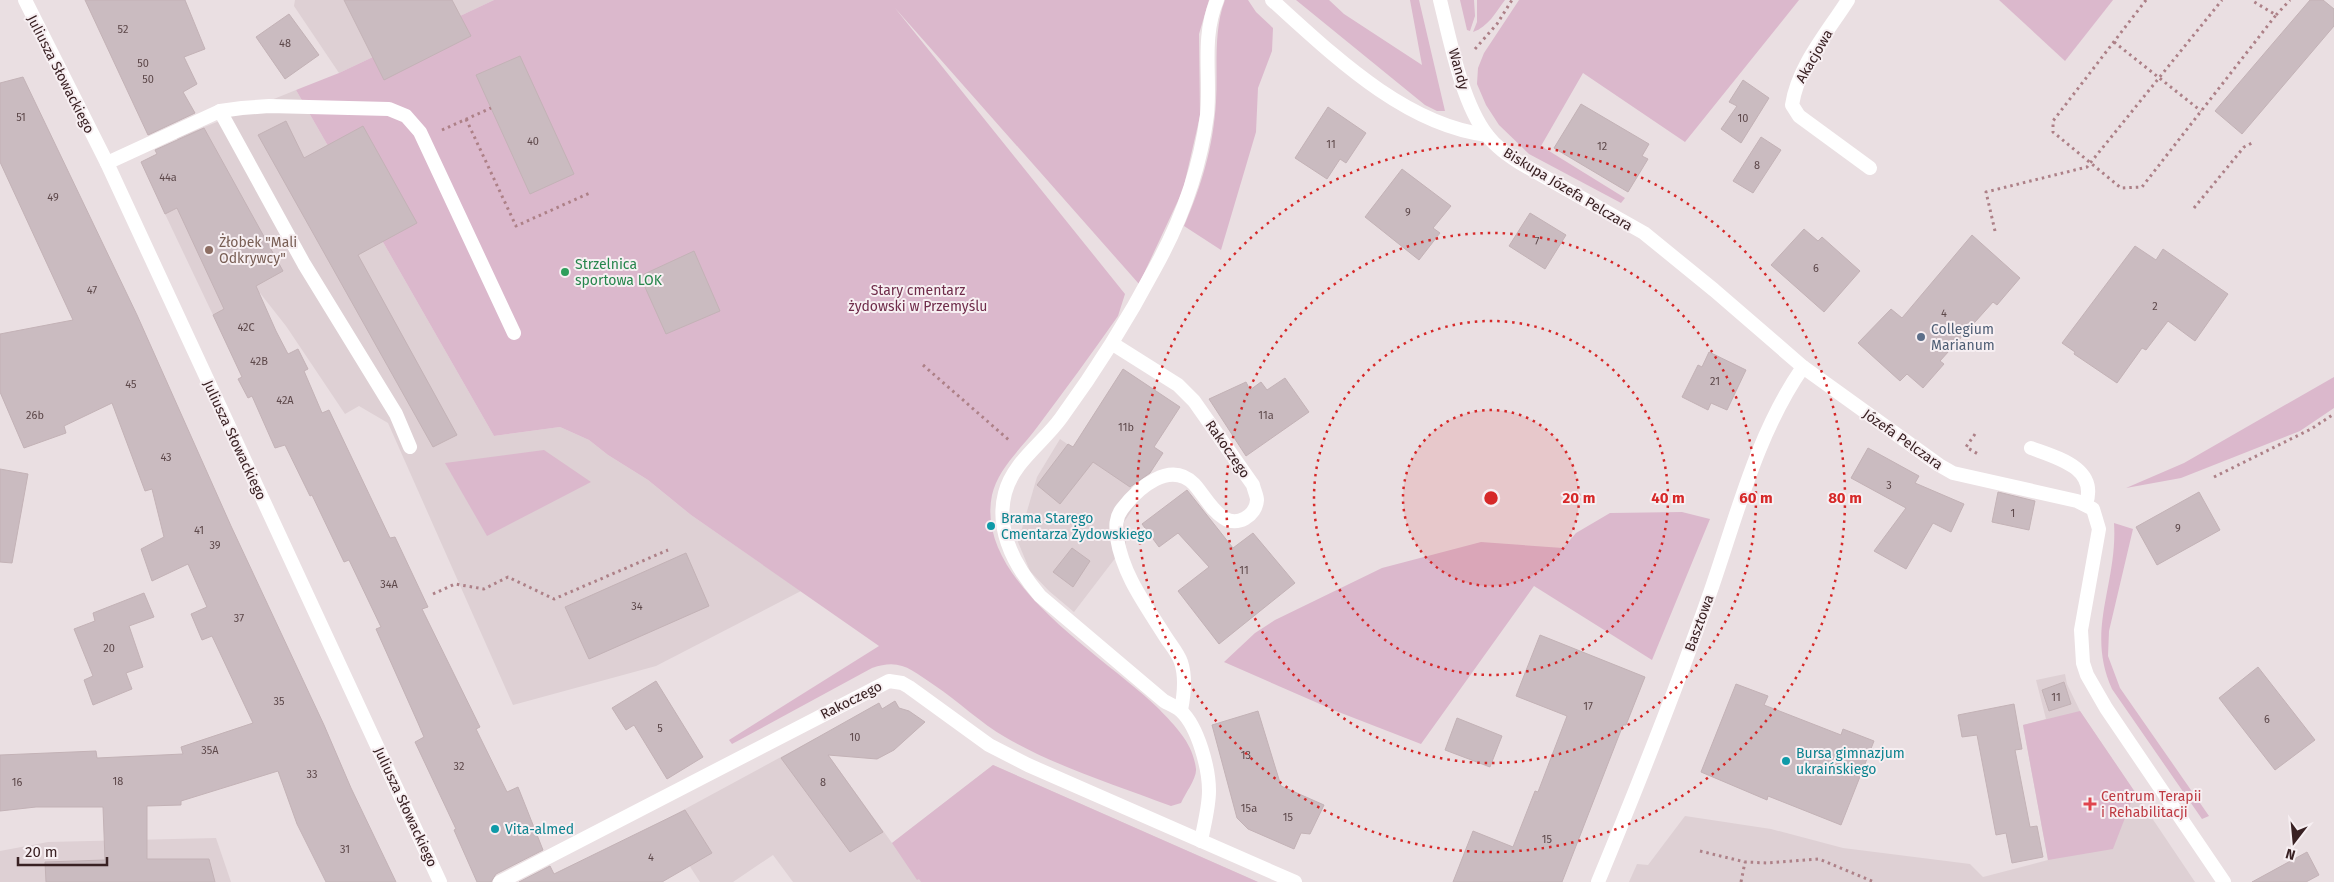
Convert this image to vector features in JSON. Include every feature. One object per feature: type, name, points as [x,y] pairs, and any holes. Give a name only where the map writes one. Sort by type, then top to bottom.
[{"type":"street","name":"Juliusza Słowackiego","points":[[25,0],[107,163],[440,882]]},
{"type":"street","points":[[1201,841],[1209,792],[1207,768],[1199,743],[1181,710],[1164,701],[1040,596],[1026,579],[1006,537],[1002,509],[1005,492],[1014,472],[1061,419],[1113,344],[1156,267],[1192,184],[1200,156],[1207,114],[1209,18],[1217,0]]},
{"type":"street","points":[[1272,0],[1321,44],[1389,97],[1443,125],[1463,132],[1487,135]]},
{"type":"street","name":"Wandy","points":[[1440,0],[1467,98],[1487,135]]},
{"type":"street","name":"Akacjowa","points":[[1848,0],[1805,66],[1794,94],[1792,105],[1799,116],[1870,168]]},
{"type":"street","points":[[107,163],[220,111],[269,106],[389,110],[406,116],[424,139],[514,333]]},
{"type":"street","points":[[220,111],[304,264],[396,414],[410,448]]},
{"type":"street","name":"Biskupa Józefa Pelczara","points":[[1487,135],[1520,163],[1644,233],[1714,290],[1803,367]]},
{"type":"street","name":"Rakoczego","points":[[1113,344],[1178,385],[1194,401],[1253,485],[1257,500],[1254,510],[1247,518],[1238,521],[1226,520],[1216,513],[1193,484],[1182,475],[1172,473],[1162,475],[1137,494],[1117,517],[1116,527],[1120,552],[1130,580],[1181,661],[1184,691],[1181,710]]},
{"type":"street","name":"Józefa Pelczara","points":[[1803,367],[1939,465],[1953,473],[2086,504]]},
{"type":"street","name":"Basztowa","points":[[1598,882],[1677,684],[1756,458],[1781,405],[1803,367]]},
{"type":"street","points":[[2031,448],[2080,470],[2089,483],[2089,494],[2086,504],[2096,516],[2099,529],[2081,630],[2087,675],[2106,708],[2224,882]]},
{"type":"street","name":"Rakoczego","points":[[500,882],[889,681],[902,683],[909,687],[989,746],[1028,765],[1295,882]]},
{"type":"path","points":[[1459,68],[1497,24],[1512,0]]},
{"type":"path","points":[[2146,0],[2053,122],[2052,127],[2053,132],[2121,188],[2142,187],[2276,15],[2290,0]]},
{"type":"path","points":[[1995,231],[1986,192],[2087,168],[2222,0]]},
{"type":"path","points":[[2251,0],[2276,15]]},
{"type":"path","points":[[2114,42],[2201,111]]},
{"type":"path","points":[[424,139],[491,108]]},
{"type":"path","points":[[466,119],[516,226],[592,192]]},
{"type":"path","points":[[2194,208],[2244,147],[2254,142]]},
{"type":"path","points":[[923,365],[1027,456]]},
{"type":"path","points":[[2214,477],[2311,429],[2334,414]]},
{"type":"path","points":[[1966,447],[1976,434]]},
{"type":"path","points":[[433,594],[455,584],[484,590],[508,577],[554,599],[668,550]]},
{"type":"path","points":[[1700,850],[1745,862],[1767,864],[1819,859],[1874,882]]},
{"type":"path","points":[[1741,882],[1745,862]]},
{"type":"shaded area","points":[[295,0],[494,0],[339,73],[294,6]]},
{"type":"shaded area","points":[[296,90],[494,436],[560,427],[589,440],[608,455],[648,480],[691,515],[801,591],[656,666],[513,705],[388,423],[359,406],[345,414],[286,326],[260,293],[213,315],[165,214],[205,195],[177,138]]},
{"type":"shaded area","points":[[1060,439],[1142,495],[1124,522],[1126,544],[1074,612],[1049,591],[1030,571],[1018,542],[1037,477]]},
{"type":"shaded area","name":"Centrum Terapii i Rehabilitacji","points":[[2065,674],[2067,684],[2080,711],[2195,882],[1629,882],[1637,864],[1648,865],[1685,816],[1771,829],[1843,848],[1970,864],[1983,877],[2048,860],[2023,725],[2046,719],[2036,680]]},
{"type":"shaded area","points":[[816,738],[892,843],[993,765],[1258,882],[793,882],[773,855],[733,882],[700,882],[661,822]]},
{"type":"shaded area","points":[[216,838],[231,882],[0,882],[0,851],[48,842]]},
{"type":"green space","name":"Stary cmentarz żydowski w Przemyślu","points":[[494,0],[1209,0],[1199,34],[1200,116],[1183,190],[1139,284],[895,8],[1125,294],[1118,316],[999,476],[992,495],[992,527],[1003,558],[1023,587],[1048,615],[1136,688],[1172,722],[1183,736],[1191,751],[1196,773],[1181,803],[1171,806],[1086,775],[1025,748],[996,732],[943,691],[912,670],[891,664],[872,668],[732,744],[729,740],[879,646],[691,515],[648,480],[608,455],[589,440],[560,427],[494,436],[296,90],[339,73]]},
{"type":"green space","points":[[1225,0],[1248,0],[1256,12],[1273,28],[1272,51],[1258,88],[1256,132],[1221,250],[1184,226],[1201,180],[1215,119],[1217,37]]},
{"type":"green space","points":[[1296,0],[1329,0],[1344,14],[1422,65],[1410,0],[1419,0],[1445,111],[1437,111],[1425,105]]},
{"type":"green space","points":[[1460,0],[1474,0],[1475,16],[1470,31],[1467,30]]},
{"type":"green space","points":[[1477,0],[1505,0],[1483,27],[1473,32],[1477,22]]},
{"type":"green space","points":[[1519,0],[1799,0],[1685,142],[1583,73],[1541,146],[1625,198],[1621,203],[1529,154],[1499,125],[1486,105],[1477,84],[1478,68],[1484,53]]},
{"type":"green space","points":[[1999,0],[2113,0],[2065,61]]},
{"type":"green space","points":[[2334,377],[2334,408],[2300,431],[2181,478],[2126,488],[2184,463]]},
{"type":"green space","points":[[544,450],[591,482],[487,536],[445,463]]},
{"type":"green space","points":[[1682,512],[1710,519],[1652,660],[1534,586],[1421,744],[1336,711],[1224,662],[1255,633],[1275,620],[1382,568],[1481,542],[1563,548],[1576,533],[1610,513]]},
{"type":"green space","points":[[2114,523],[2133,529],[2109,631],[2108,656],[2120,688],[2209,816],[2202,819],[2112,689],[2104,667],[2101,647],[2102,627],[2112,566]]},
{"type":"green space","points":[[2080,711],[2135,792],[2113,849],[2048,860],[2023,725]]},
{"type":"green space","points":[[993,765],[1258,882],[921,882],[919,879],[917,880],[892,843]]},
{"type":"building","points":[[85,0],[185,0],[205,49],[184,57],[197,84],[183,92],[195,113],[148,135]]},
{"type":"building","points":[[344,0],[452,0],[471,36],[384,80]]},
{"type":"building","points":[[2310,0],[2323,0],[2334,9],[2334,26],[2242,134],[2215,111]]},
{"type":"building","points":[[289,14],[319,55],[285,79],[256,37]]},
{"type":"building","points":[[520,56],[574,174],[530,194],[476,75]]},
{"type":"building","points":[[23,77],[137,315],[231,526],[396,882],[326,882],[297,824],[278,771],[181,801],[181,805],[147,806],[147,859],[209,859],[215,882],[46,882],[45,862],[105,860],[103,807],[36,807],[0,811],[0,755],[96,751],[97,758],[183,754],[181,747],[253,723],[212,636],[202,640],[191,614],[207,607],[188,564],[152,581],[141,549],[164,537],[152,489],[145,491],[112,403],[64,426],[66,433],[24,448],[0,392],[0,334],[73,320],[0,162],[0,83]]},
{"type":"building","points":[[1743,80],[1769,98],[1741,143],[1721,129],[1737,106],[1729,102]]},
{"type":"building","points":[[1581,104],[1649,144],[1642,156],[1648,159],[1628,192],[1554,148]]},
{"type":"building","points":[[1328,107],[1366,133],[1346,163],[1340,159],[1327,179],[1295,158]]},
{"type":"building","points":[[286,121],[304,158],[363,126],[417,223],[358,255],[457,435],[433,447],[258,135]]},
{"type":"building","points":[[204,128],[283,271],[256,286],[276,331],[288,354],[298,349],[308,369],[304,371],[322,413],[329,410],[390,538],[395,537],[428,607],[422,609],[480,727],[476,729],[507,792],[518,787],[543,850],[496,874],[491,882],[477,882],[454,830],[456,829],[415,742],[424,737],[376,629],[381,627],[349,560],[344,562],[312,495],[310,496],[285,445],[275,448],[252,396],[248,398],[238,379],[242,377],[213,315],[224,309],[177,208],[165,214],[141,162],[157,154],[155,150]]},
{"type":"building","points":[[1761,137],[1781,150],[1753,193],[1733,181]]},
{"type":"building","points":[[1402,169],[1451,206],[1433,228],[1440,233],[1419,260],[1365,217]]},
{"type":"building","points":[[1530,213],[1566,235],[1545,269],[1509,246]]},
{"type":"building","points":[[1804,229],[1818,241],[1822,237],[1860,271],[1824,312],[1771,265]]},
{"type":"building","points":[[1972,235],[2020,278],[1997,305],[1993,302],[1940,361],[1944,364],[1923,388],[1907,374],[1900,381],[1858,343],[1891,309],[1902,318]]},
{"type":"building","points":[[2135,246],[2156,260],[2163,249],[2228,294],[2195,341],[2168,321],[2146,350],[2142,348],[2117,383],[2074,354],[2075,352],[2062,343]]},
{"type":"building","points":[[694,251],[720,311],[666,334],[640,276]]},
{"type":"building","points":[[1709,352],[1746,370],[1727,410],[1711,403],[1708,410],[1682,397],[1698,365],[1702,367]]},
{"type":"building","points":[[1123,369],[1180,407],[1154,447],[1163,453],[1150,473],[1130,487],[1093,462],[1060,504],[1037,485],[1068,444],[1073,447]]},
{"type":"building","points":[[1285,378],[1309,412],[1246,456],[1209,399],[1246,382],[1250,390],[1261,382],[1267,390]]},
{"type":"building","points":[[1868,448],[1919,476],[1915,483],[1964,504],[1951,532],[1933,523],[1906,569],[1874,551],[1906,508],[1851,478]]},
{"type":"building","points":[[0,469],[28,474],[12,563],[0,562]]},
{"type":"building","points":[[1187,490],[1233,548],[1253,533],[1295,583],[1219,644],[1178,591],[1209,567],[1178,533],[1159,547],[1142,524]]},
{"type":"building","points":[[1998,492],[2035,501],[2029,530],[1992,522]]},
{"type":"building","points":[[2199,492],[2220,530],[2157,565],[2136,527]]},
{"type":"building","points":[[1072,548],[1090,561],[1073,587],[1053,572]]},
{"type":"building","points":[[686,553],[709,606],[589,659],[565,607]]},
{"type":"building","points":[[144,593],[154,617],[129,626],[143,667],[126,673],[132,689],[93,705],[84,680],[93,676],[74,629],[95,621],[93,613]]},
{"type":"building","points":[[1540,635],[1645,677],[1626,725],[1623,725],[1562,882],[1453,882],[1473,831],[1513,847],[1535,791],[1538,792],[1567,716],[1516,696]]},
{"type":"building","points":[[2258,667],[2315,740],[2275,770],[2219,698]]},
{"type":"building","points":[[656,681],[703,757],[667,779],[634,725],[626,730],[612,708]]},
{"type":"building","points":[[2064,682],[2071,704],[2049,711],[2042,690]]},
{"type":"building","name":"Bursa gimnazjum ukraińskiego","points":[[1736,684],[1768,696],[1764,705],[1841,735],[1843,729],[1874,741],[1841,825],[1768,796],[1767,800],[1701,772]]},
{"type":"building","points":[[895,701],[899,708],[909,711],[925,722],[894,750],[877,759],[828,755],[883,832],[850,852],[781,758],[879,703],[882,709]]},
{"type":"building","points":[[2014,704],[2022,749],[2015,750],[2030,827],[2037,826],[2043,857],[2012,863],[2006,833],[1996,835],[1977,735],[1962,737],[1958,715]]},
{"type":"building","points":[[1258,711],[1281,786],[1324,805],[1310,834],[1301,833],[1294,849],[1248,829],[1237,818],[1212,725]]},
{"type":"building","points":[[1457,718],[1502,736],[1490,767],[1445,750]]},
{"type":"building","points":[[685,810],[712,853],[662,882],[519,882],[550,866],[554,874]]},
{"type":"building","points":[[2307,852],[2319,875],[2306,882],[2252,882]]},
{"type":"place","name":"Żłobek \"Mali Odkrywcy\"","points":[[209,250]]},
{"type":"place","name":"Strzelnica sportowa LOK","points":[[565,272]]},
{"type":"place","name":"Collegium Marianum","points":[[1921,337]]},
{"type":"place","name":"Brama Starego Cmentarza Żydowskiego","points":[[991,526]]},
{"type":"place","name":"Bursa gimnazjum ukraińskiego","points":[[1786,761]]},
{"type":"place","name":"Centrum Terapii i Rehabilitacji","points":[[2090,804]]},
{"type":"place","name":"Vita-almed","points":[[495,829]]}]
